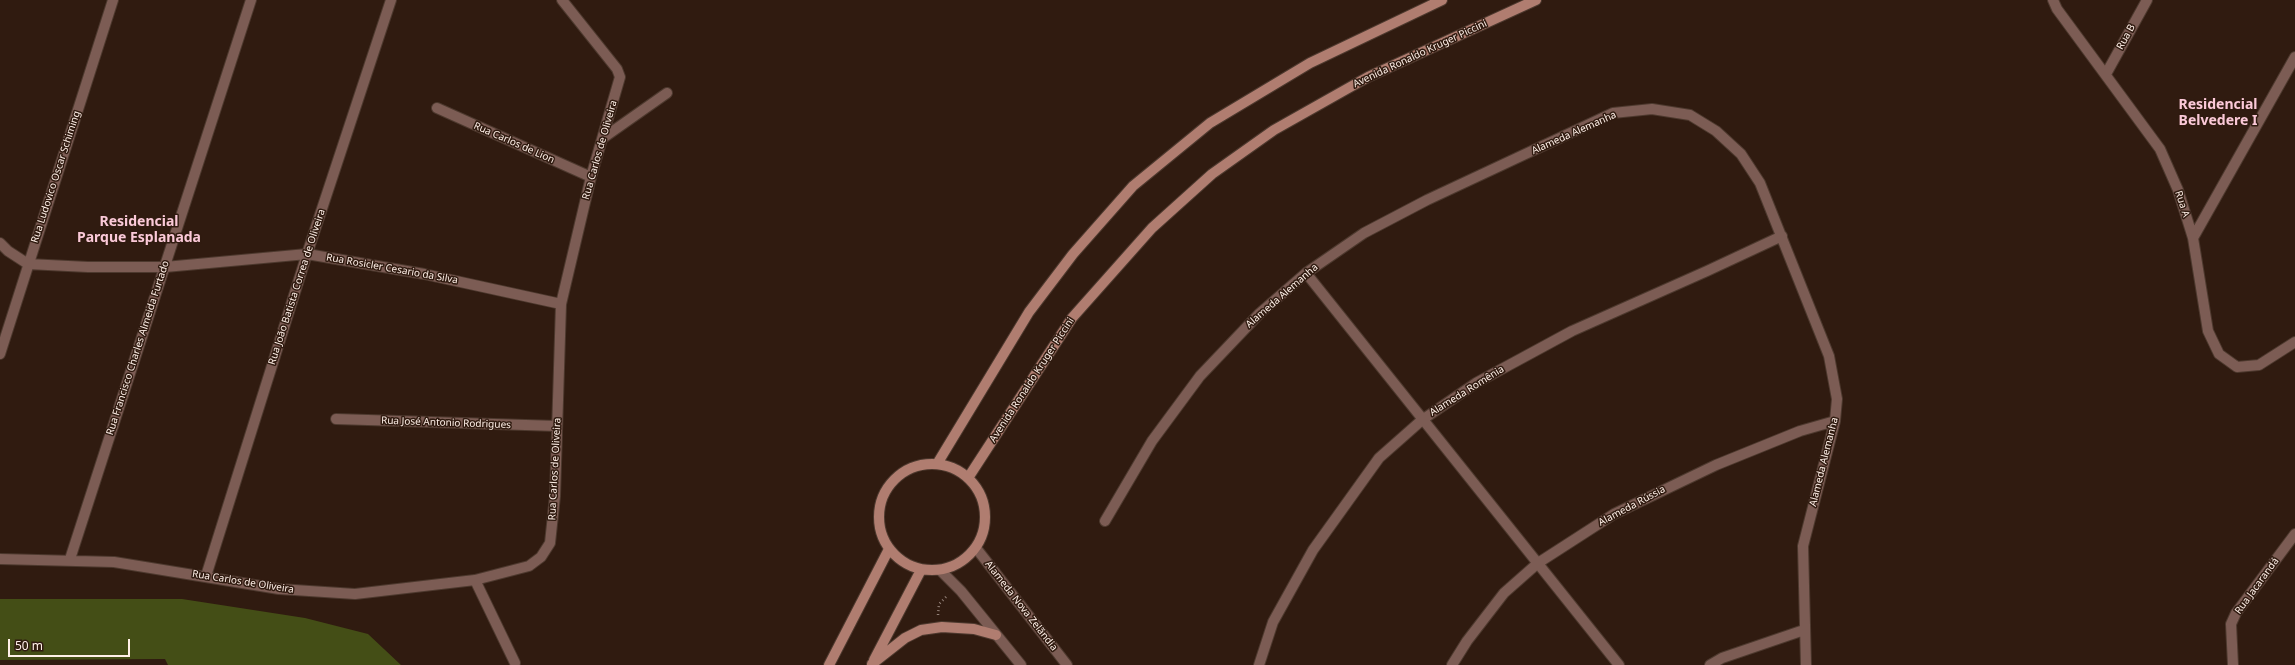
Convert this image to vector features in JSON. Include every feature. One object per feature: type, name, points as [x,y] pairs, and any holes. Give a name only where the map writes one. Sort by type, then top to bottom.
[{"type":"main road","points":[[937,464],[1029,312],[1073,254],[1133,186],[1210,123],[1310,63],[1442,0]]},
{"type":"main road","name":"Avenida Ronaldo Kruger Piccini","points":[[968,478],[1072,318],[1152,228],[1212,174],[1274,130],[1368,77],[1536,0]]},
{"type":"main road","points":[[937,464],[954,468],[968,478],[982,499],[985,511],[985,524],[976,548],[966,558],[954,566],[940,570],[921,570],[909,566],[889,549],[880,528],[879,516],[882,499],[890,484],[903,472],[919,465],[937,464]]},
{"type":"main road","points":[[829,665],[889,549]]},
{"type":"main road","points":[[872,664],[921,570]]},
{"type":"main road","points":[[872,664],[905,638],[921,630],[937,627],[974,629],[996,635]]},
{"type":"street","name":"Rua Ludovico Oscar Schiming","points":[[0,354],[113,0]]},
{"type":"street","name":"Rua Francisco Charles Almeida Furtado","points":[[70,559],[252,0]]},
{"type":"street","name":"Rua João Batista Correa de Oliveira","points":[[206,576],[307,254],[390,0]]},
{"type":"street","name":"Rua Carlos de Oliveira","points":[[0,558],[70,559],[114,562],[279,589],[355,594],[475,580],[529,566],[541,557],[550,544],[556,496],[561,304],[591,177],[620,77],[616,69],[562,0]]},
{"type":"street","name":"Rua A","points":[[2053,0],[2057,9],[2160,149],[2178,190],[2193,238],[2208,331],[2219,354],[2237,367],[2259,365],[2295,342]]},
{"type":"street","name":"Rua B","points":[[2106,74],[2147,0]]},
{"type":"street","points":[[2193,238],[2295,57]]},
{"type":"street","points":[[603,138],[667,93]]},
{"type":"street","name":"Rua Carlos de Lion","points":[[437,108],[591,177]]},
{"type":"street","name":"Alameda Alemanha","points":[[1105,522],[1152,440],[1200,376],[1260,313],[1306,273],[1364,233],[1427,200],[1613,113],[1652,109],[1690,115],[1716,131],[1741,154],[1760,183],[1829,356],[1837,399],[1835,421],[1803,546],[1806,665]]},
{"type":"street","name":"Alameda Romênia","points":[[1259,665],[1273,622],[1313,550],[1379,458],[1422,420],[1476,383],[1572,331],[1782,236]]},
{"type":"street","points":[[0,243],[8,251],[28,264]]},
{"type":"street","name":"Rua Rosicler Cesario da Silva","points":[[28,264],[88,267],[165,267],[307,254],[424,274],[561,304]]},
{"type":"street","points":[[1306,273],[1619,665]]},
{"type":"street","name":"Rua José Antonio Rodrigues","points":[[336,419],[557,426]]},
{"type":"street","name":"Alameda Rússia","points":[[1452,665],[1467,641],[1504,593],[1538,563],[1614,514],[1716,464],[1800,431],[1835,421]]},
{"type":"street","name":"Rua Jacarandá","points":[[2233,665],[2231,624],[2236,613],[2295,534]]},
{"type":"street","name":"Alameda Nova Zelãndia","points":[[976,548],[1067,665]]},
{"type":"street","points":[[940,570],[957,587],[1021,665]]},
{"type":"street","points":[[475,580],[515,663]]},
{"type":"street","points":[[1710,665],[1722,658],[1804,630]]},
{"type":"path","points":[[937,627],[939,604],[957,587]]},
{"type":"green space","points":[[0,599],[182,599],[305,618],[368,634],[401,665],[168,665],[165,659],[0,660]]},
{"type":"district","name":"Residencial Belvedere I","points":[[2218,114]]},
{"type":"district","name":"Residencial Parque Esplanada","points":[[139,230]]}]
